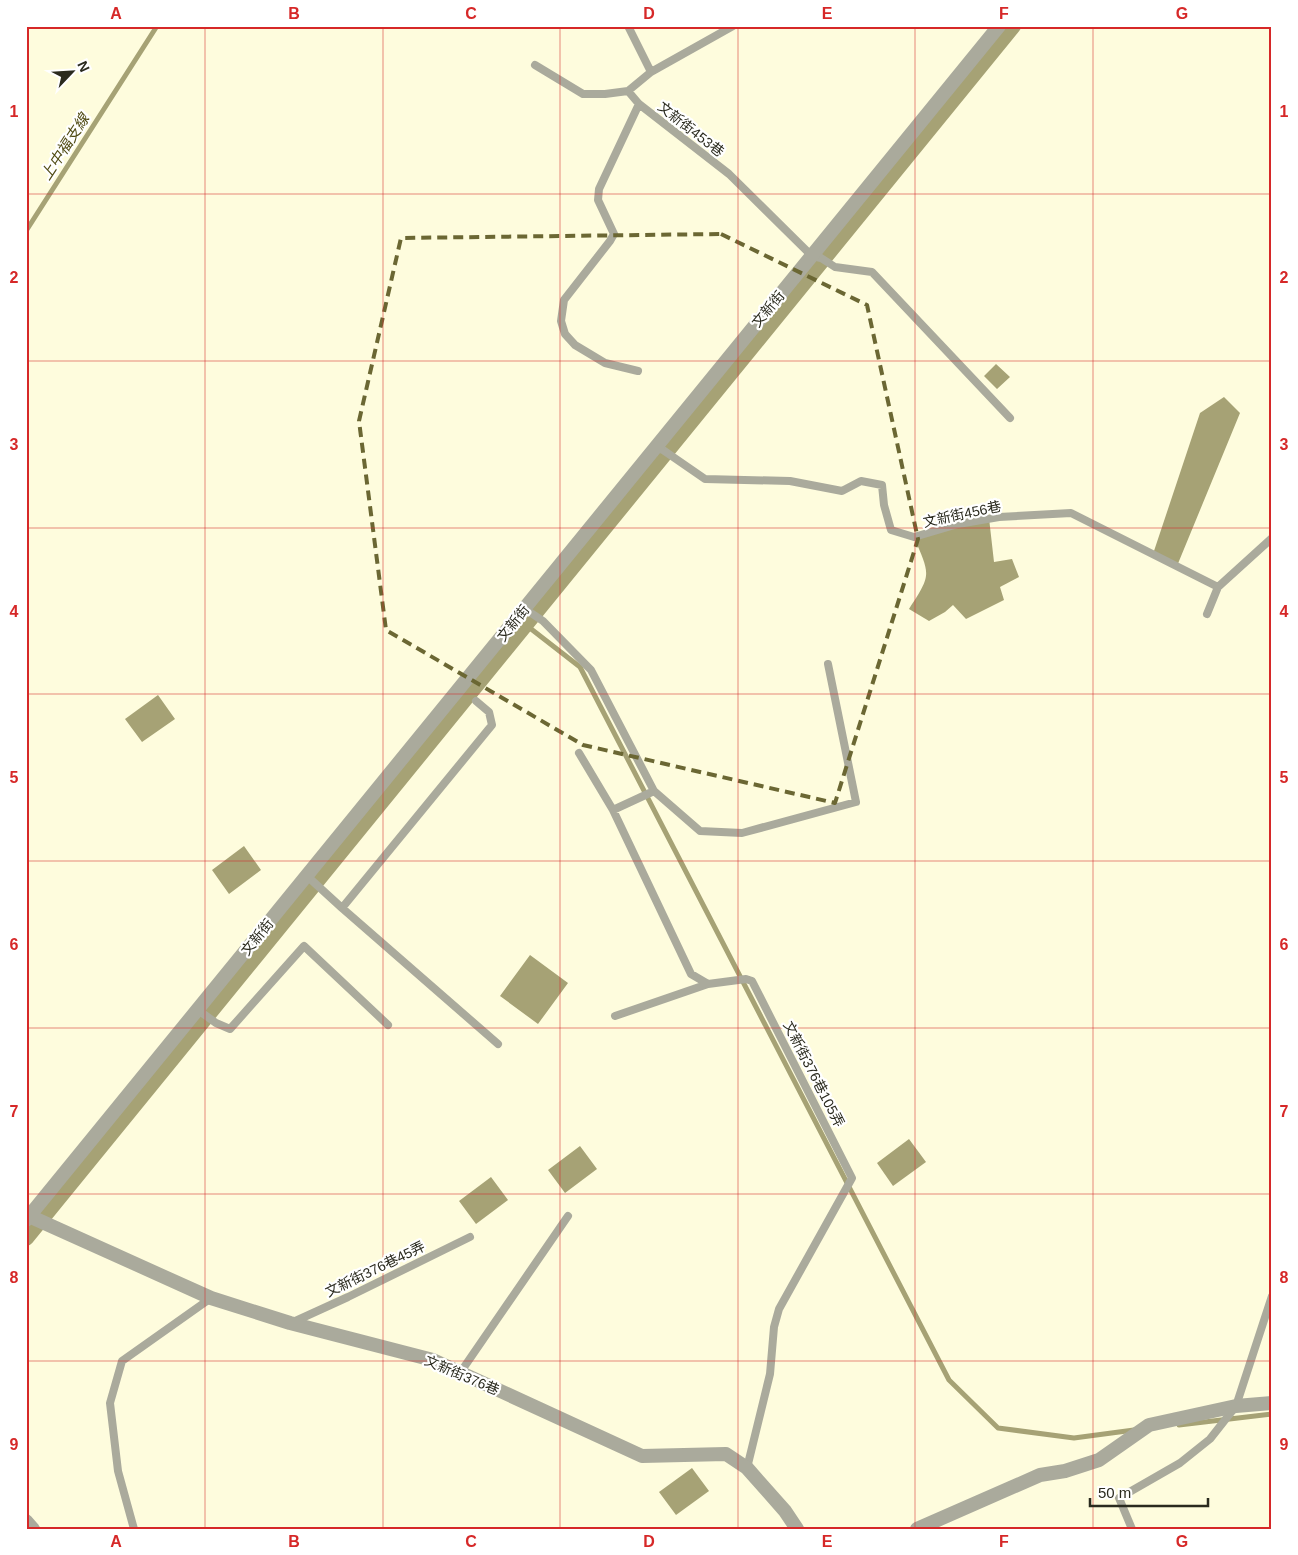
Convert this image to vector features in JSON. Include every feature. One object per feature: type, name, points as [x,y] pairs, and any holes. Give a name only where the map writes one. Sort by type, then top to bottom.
[{"type":"street","name":"文新街","points":[[29,1218],[311,879],[659,448],[817,257],[999,26]]},
{"type":"street","name":"文新街376巷","points":[[29,1218],[211,1298],[290,1323],[432,1360],[642,1456],[726,1454],[747,1468],[786,1511],[797,1529]]},
{"type":"street","points":[[918,1529],[1040,1475],[1064,1471],[1098,1460],[1149,1425],[1272,1403]]},
{"type":"street","points":[[26,1521],[33,1529]]},
{"type":"lane","points":[[628,26],[651,72]]},
{"type":"lane","points":[[535,66],[583,94],[628,91],[651,72],[733,26]]},
{"type":"lane","name":"文新街453巷","points":[[628,91],[639,104],[729,174],[817,257]]},
{"type":"lane","points":[[638,371],[605,363],[575,345],[565,334],[561,321],[564,300],[614,234],[598,200],[599,189],[639,104]]},
{"type":"lane","points":[[817,257],[835,267],[872,272],[1010,418]]},
{"type":"lane","name":"文新街456巷","points":[[659,448],[705,479],[790,481],[842,491],[862,481],[882,485],[884,505],[891,530],[914,537],[958,524],[999,517],[1071,513],[1218,587]]},
{"type":"lane","points":[[1207,614],[1218,587],[1272,538]]},
{"type":"lane","points":[[529,611],[543,621],[591,670],[653,791],[700,831],[742,832],[856,802],[828,664]]},
{"type":"lane","points":[[342,908],[492,725],[489,712],[476,701]]},
{"type":"lane","points":[[579,753],[613,810],[691,974],[708,984]]},
{"type":"lane","points":[[613,810],[653,791]]},
{"type":"lane","points":[[311,879],[498,1044]]},
{"type":"lane","points":[[200,1011],[216,1023],[230,1029],[304,946],[388,1026]]},
{"type":"lane","name":"文新街376巷105弄","points":[[616,1016],[708,984],[746,979],[752,981],[806,1084],[852,1178],[779,1310],[774,1327],[770,1374],[747,1468]]},
{"type":"lane","points":[[460,1373],[568,1216]]},
{"type":"lane","name":"文新街376巷45弄","points":[[290,1323],[348,1297],[470,1237]]},
{"type":"lane","points":[[1132,1529],[1119,1498],[1180,1463],[1210,1439],[1233,1410],[1272,1296]]},
{"type":"lane","points":[[134,1529],[118,1471],[110,1403],[122,1361],[211,1298]]},
{"type":"highlighted area","points":[[721,234],[867,305],[918,539],[835,803],[583,745],[386,630],[359,421],[401,238]]},
{"type":"shaded area","points":[[996,364],[1010,377],[997,389],[984,376]]},
{"type":"shaded area","points":[[1224,397],[1240,413],[1177,566],[1153,554],[1200,413]]},
{"type":"shaded area","points":[[989,518],[994,562],[1012,559],[1019,577],[1000,587],[1004,600],[966,619],[953,605],[929,621],[909,609],[922,588],[926,574],[926,567],[914,537]]},
{"type":"shaded area","points":[[158,695],[175,719],[142,742],[125,719]]},
{"type":"shaded area","points":[[244,846],[261,870],[229,894],[212,870]]},
{"type":"shaded area","points":[[530,955],[568,983],[538,1024],[500,996]]},
{"type":"shaded area","points":[[909,1139],[926,1162],[893,1186],[877,1163]]},
{"type":"shaded area","points":[[580,1146],[597,1169],[565,1193],[548,1170]]},
{"type":"shaded area","points":[[491,1177],[508,1200],[476,1224],[459,1201]]},
{"type":"shaded area","points":[[692,1468],[709,1491],[676,1515],[659,1492]]},
{"type":"waterway","name":"上中福支線","points":[[26,231],[157,26]]},
{"type":"waterway","points":[[26,1238],[1013,26]]},
{"type":"waterway","points":[[526,625],[580,667],[949,1380],[998,1428],[1074,1438],[1134,1430]]},
{"type":"waterway","points":[[1179,1425],[1272,1414]]}]
